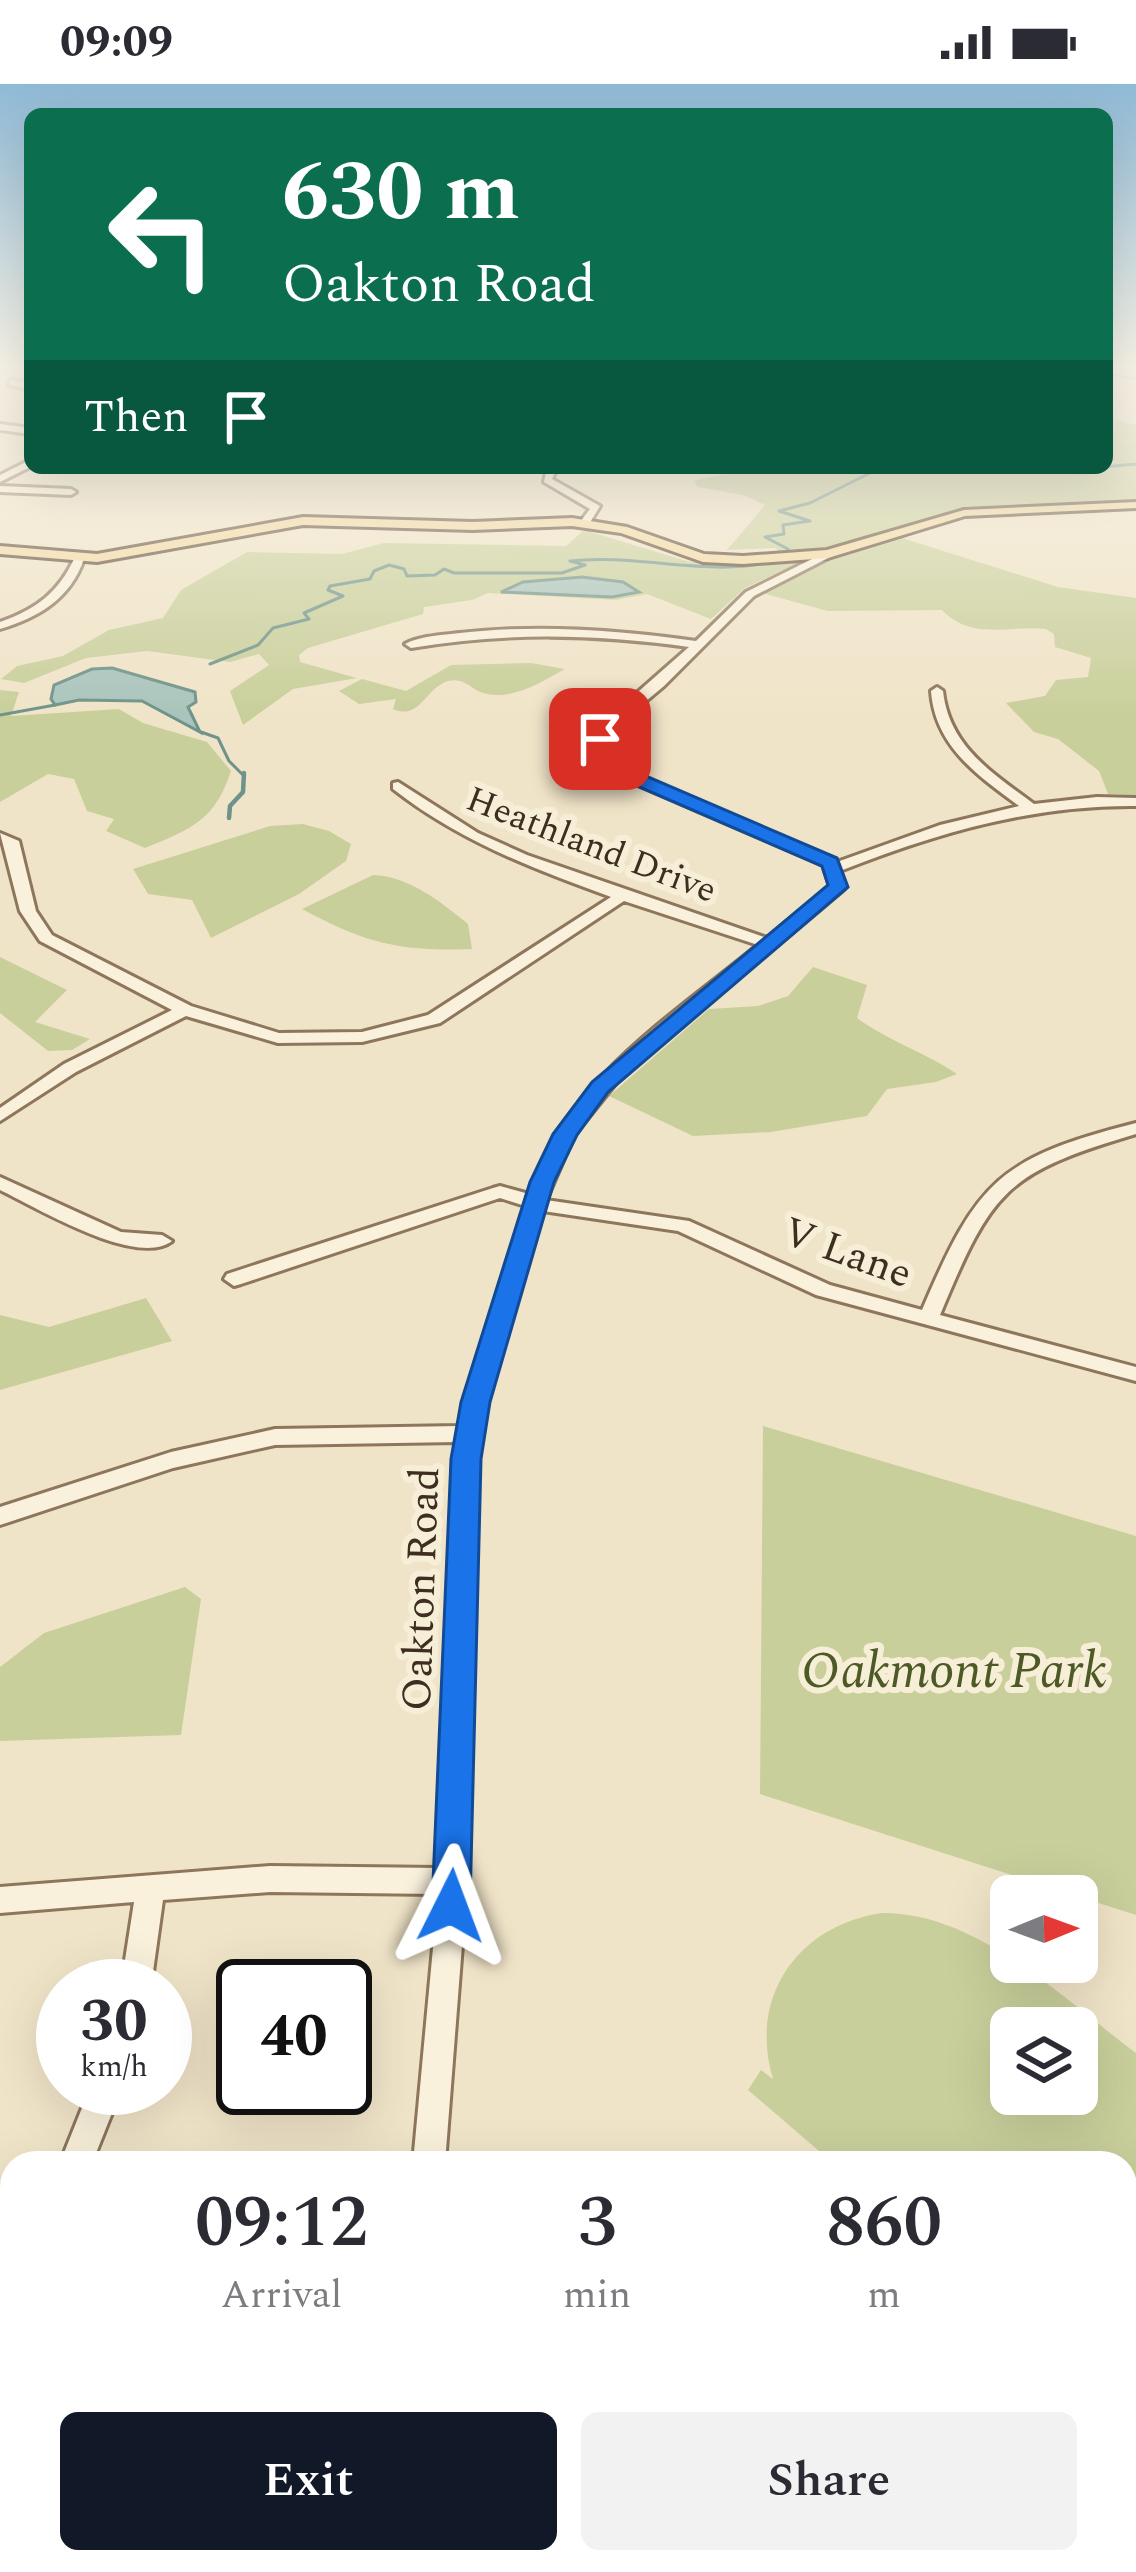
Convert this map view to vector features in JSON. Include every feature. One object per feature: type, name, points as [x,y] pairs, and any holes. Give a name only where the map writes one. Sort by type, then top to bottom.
[{"type":"main road","points":[[0,550],[80,559],[302,521],[467,526],[585,522],[710,559],[828,554],[954,515],[1136,505]]},
{"type":"street","points":[[555,484],[594,504],[595,513],[585,522]]},
{"type":"street","points":[[0,489],[71,492]]},
{"type":"street","points":[[828,554],[757,589],[660,683],[606,724],[600,739],[604,755],[631,778],[805,850],[835,868],[936,830],[1029,806],[1136,802]]},
{"type":"street","points":[[0,626],[48,604],[73,578],[80,559]]},
{"type":"street","points":[[411,644],[499,631],[563,628],[698,645]]},
{"type":"street","points":[[937,691],[952,742],[1029,806]]},
{"type":"street","name":"Heathland Drive","points":[[398,786],[412,800],[504,850],[771,944]]},
{"type":"street","points":[[0,837],[12,841],[28,911],[46,938],[185,1010],[248,1033],[278,1038],[351,1038],[406,1028],[456,1008],[625,894]]},
{"type":"street","name":"Oakton Road","points":[[430,2151],[452,1881],[462,1685],[462,1512],[470,1434],[536,1204],[565,1134],[600,1087],[836,892],[835,868]]},
{"type":"street","points":[[0,1116],[70,1068],[185,1010]]},
{"type":"street","points":[[928,1319],[971,1216],[987,1198],[1034,1160],[1136,1128]]},
{"type":"street","points":[[0,1184],[116,1238],[161,1240]]},
{"type":"street","name":"V Lane","points":[[234,1279],[484,1194],[517,1194],[536,1204],[682,1225],[824,1290],[1136,1374]]},
{"type":"street","points":[[0,1516],[171,1460],[257,1440],[470,1434]]},
{"type":"street","points":[[0,1900],[270,1880],[452,1881]]},
{"type":"street","points":[[140,1959],[150,1892]]},
{"type":"street","points":[[81,2151],[95,2115]]},
{"type":"green space","points":[[1136,484],[1136,502],[958,510],[835,546],[781,554],[776,548],[727,550],[765,505],[743,495],[697,487]]},
{"type":"green space","points":[[584,530],[690,562],[808,558],[745,588],[711,619],[647,594],[616,600],[488,593],[424,607],[423,614],[308,648],[299,655],[300,662],[357,678],[293,689],[243,725],[230,691],[269,665],[259,654],[230,662],[147,651],[86,658],[24,683],[1,679],[17,666],[63,656],[109,630],[163,618],[181,590],[247,552],[342,554],[384,543],[566,546]],"holes":[[[582,577],[637,588],[595,597],[512,593],[523,582]]]},
{"type":"green space","points":[[899,537],[1058,587],[1136,598],[1136,795],[1108,794],[1099,771],[1058,739],[1034,732],[1006,703],[1045,696],[1056,680],[1088,677],[1091,658],[1055,647],[1054,634],[1046,629],[978,629],[953,620],[942,610],[828,611],[762,593],[823,562]]},
{"type":"green space","points":[[531,663],[565,669],[505,694],[483,693],[463,682],[448,681],[416,707],[402,712],[393,709],[396,699],[359,704],[339,691],[362,679],[406,691],[451,665]]},
{"type":"green space","points":[[0,690],[19,692],[11,716],[119,709],[143,723],[207,742],[231,771],[225,788],[200,821],[145,848],[106,831],[114,819],[87,811],[74,779],[48,774],[0,802]]},
{"type":"green space","points":[[303,824],[351,844],[346,861],[299,894],[211,938],[192,900],[148,894],[133,869],[270,826]]},
{"type":"green space","points":[[373,875],[412,885],[447,907],[468,924],[472,949],[384,943],[302,909]]},
{"type":"green space","points":[[0,957],[67,990],[35,1022],[90,1039],[72,1050],[48,1051],[0,1013]]},
{"type":"green space","points":[[813,967],[867,985],[857,1018],[957,1074],[887,1089],[867,1116],[771,1132],[693,1136],[609,1096],[709,1009],[758,1006],[788,996]]},
{"type":"green space","points":[[146,1298],[172,1341],[0,1390],[0,1315],[49,1327]]},
{"type":"green space","name":"Oakmont Park","points":[[763,1426],[1136,1536],[1136,1915],[1098,1903],[1098,1875],[1012,1875],[760,1794]]},
{"type":"green space","points":[[185,1587],[201,1599],[181,1735],[0,1741],[0,1667],[44,1633]]},
{"type":"green space","points":[[882,1913],[952,1927],[990,1946],[990,1983],[1046,1983],[1077,2007],[990,2007],[990,2115],[1098,2115],[1098,2023],[1136,2053],[1136,2151],[819,2151],[748,2090],[761,2070],[773,2079],[768,2020],[787,1969],[804,1949],[852,1920]]},
{"type":"water","points":[[582,577],[623,582],[639,592],[612,597],[501,592],[523,582]]},
{"type":"water","points":[[112,668],[195,692],[196,702],[188,707],[200,732],[142,701],[79,700],[55,705],[51,699],[54,685],[92,669]]},
{"type":"waterway","points":[[788,549],[765,537],[784,534],[783,525],[810,521],[779,511],[810,503],[848,484]]},
{"type":"waterway","points":[[210,664],[258,645],[273,628],[309,619],[304,613],[343,596],[328,590],[330,586],[370,579],[374,571],[389,565],[404,569],[407,576],[435,575],[444,569],[454,573],[562,573],[585,565],[570,561],[597,559],[704,567],[783,559]]},
{"type":"waterway","points":[[0,715],[55,705]]},
{"type":"waterway","points":[[201,732],[218,738],[229,761],[244,776]]},
{"type":"waterway","points":[[229,818],[230,806],[243,792],[244,776]]},
{"type":"route","points":[[451,1906],[466,1459],[476,1402],[542,1182],[583,1107],[617,1070],[827,901],[838,887],[838,875],[830,862],[620,772],[604,755],[600,739]]}]
